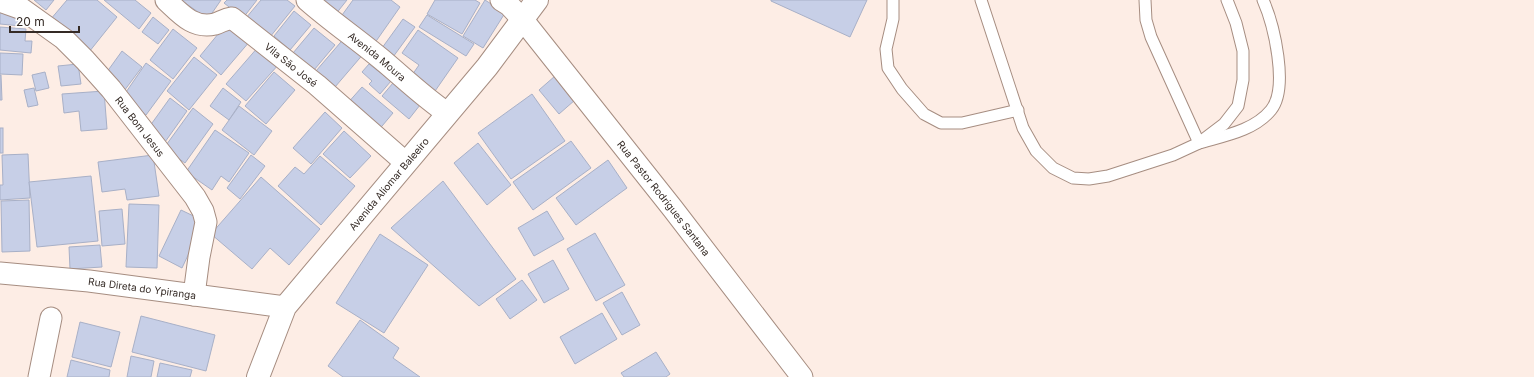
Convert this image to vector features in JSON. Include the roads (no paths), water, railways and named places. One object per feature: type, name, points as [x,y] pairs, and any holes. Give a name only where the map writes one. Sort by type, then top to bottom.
[{"type":"main road","name":"Avenida Aliomar Baleeiro","points":[[260,376],[285,307],[487,67],[537,0]]},
{"type":"street","name":"Vila São José","points":[[166,0],[187,19],[195,24],[207,25],[217,23],[225,18],[232,18],[317,85],[406,163]]},
{"type":"street","name":"Avenida Moura","points":[[307,0],[331,21],[447,113]]},
{"type":"street","name":"Rua Pastor Rodrigues Santana","points":[[501,0],[509,5],[523,20],[673,209],[802,377]]},
{"type":"street","name":"Rua Bom Jesus","points":[[0,1],[22,9],[64,39],[85,60],[111,89],[195,197],[203,211],[206,222],[199,257],[194,295]]},
{"type":"street","name":"Rua Direta do Ypiranga","points":[[0,273],[88,281],[285,307]]},
{"type":"street","points":[[39,377],[51,318]]},
{"type":"lane","points":[[893,0],[893,19],[886,49],[888,68],[902,89],[924,114],[942,123],[962,123],[1018,110]]},
{"type":"lane","points":[[981,0],[1023,128],[1036,151],[1053,168],[1073,178],[1089,179],[1108,176],[1173,155],[1199,143],[1237,132],[1258,121],[1271,110],[1278,93],[1279,73],[1277,48],[1263,0]]},
{"type":"lane","points":[[1145,0],[1146,20],[1151,37],[1199,143]]},
{"type":"lane","points":[[1199,143],[1224,124],[1238,106],[1243,80],[1243,51],[1236,23],[1227,0]]}]
